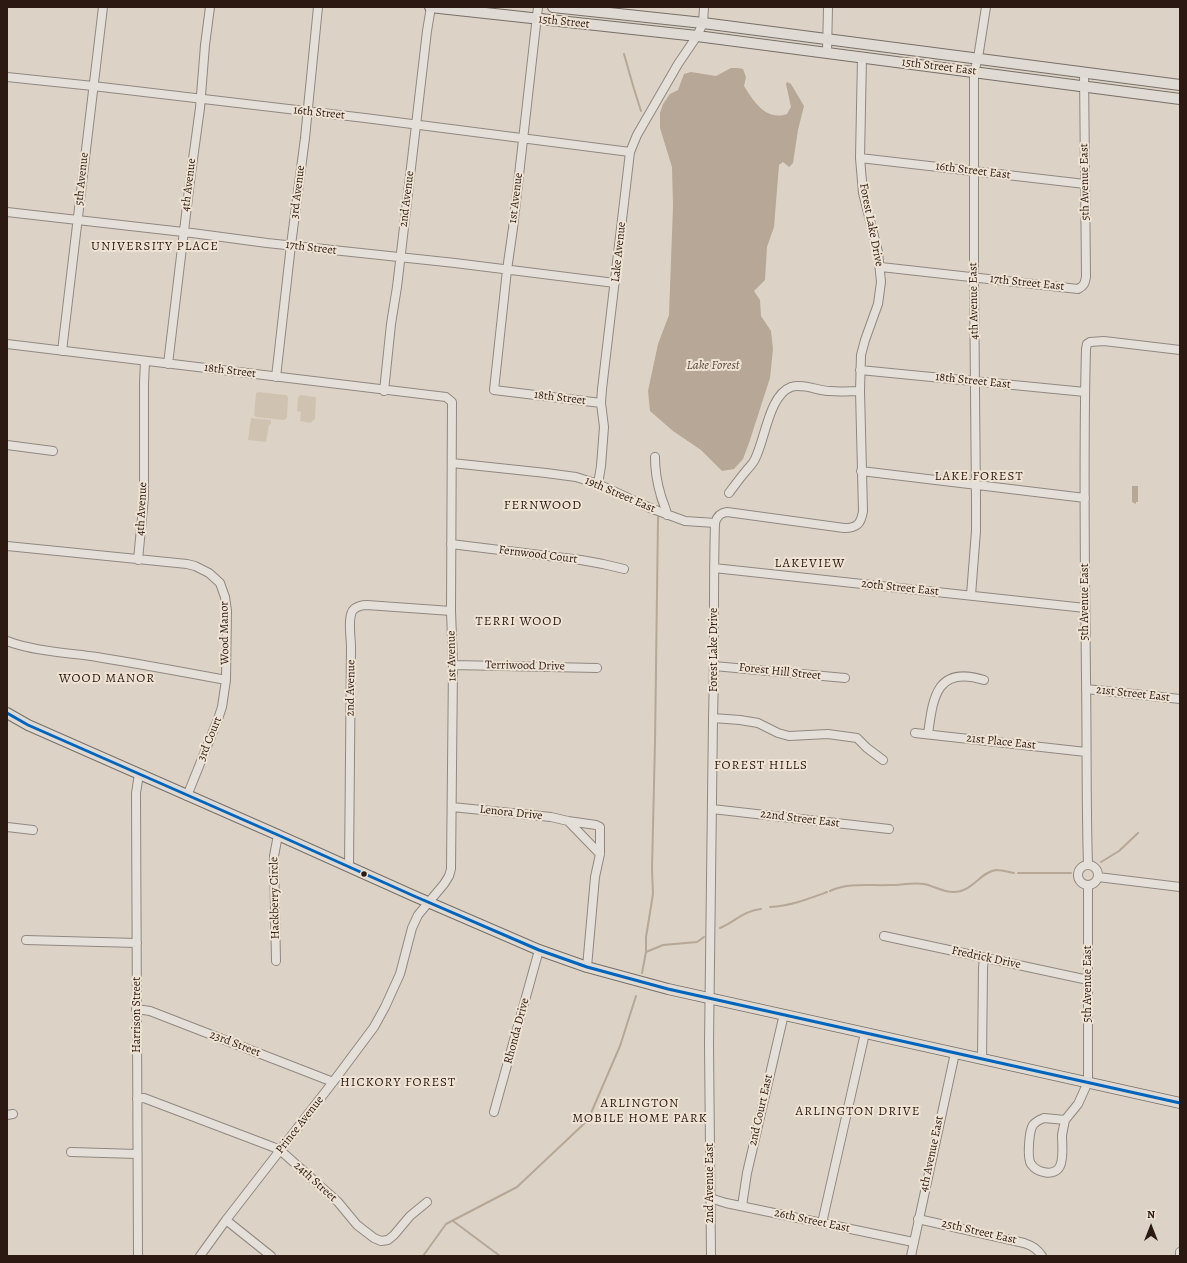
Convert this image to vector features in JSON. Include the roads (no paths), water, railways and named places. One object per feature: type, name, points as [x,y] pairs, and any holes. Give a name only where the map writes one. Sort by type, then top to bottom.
[{"type":"main road","name":"15th Street","points":[[431,7],[697,36]]},
{"type":"main road","name":"15th Street","points":[[553,7],[703,23]]},
{"type":"main road","name":"15th Street East","points":[[703,23],[978,58],[1180,86]]},
{"type":"main road","name":"15th Street East","points":[[697,36],[1180,99]]},
{"type":"main road","points":[[862,44],[862,57]]},
{"type":"main road","points":[[7,713],[28,725],[348,867],[539,950],[587,967],[668,989],[1180,1103]]},
{"type":"street","name":"5th Avenue","points":[[62,351],[103,7]]},
{"type":"street","name":"4th Avenue","points":[[168,364],[183,232],[201,99],[205,45],[210,7]]},
{"type":"street","name":"3rd Avenue","points":[[276,377],[308,111],[318,7]]},
{"type":"street","name":"2nd Avenue","points":[[384,390],[431,7]]},
{"type":"street","name":"1st Avenue","points":[[494,390],[506,270],[513,228],[538,7]]},
{"type":"street","points":[[703,23],[704,7]]},
{"type":"street","points":[[827,53],[828,7]]},
{"type":"street","name":"4th Avenue East","points":[[971,595],[976,531],[974,381],[974,72],[978,58],[986,7]]},
{"type":"street","name":"Lake Avenue","points":[[598,484],[604,427],[601,403],[630,152],[637,135],[678,64],[697,36],[703,23]]},
{"type":"street","name":"Forest Lake Drive","points":[[710,1062],[715,522],[716,518],[720,514],[727,512],[850,528],[857,526],[861,520],[863,511],[861,471],[861,355],[878,304],[881,282],[878,252],[863,193],[860,158],[862,57]]},
{"type":"street","name":"5th Avenue East","points":[[1078,289],[1085,283],[1086,277],[1084,72]]},
{"type":"street","name":"16th Street","points":[[7,77],[308,111],[630,152]]},
{"type":"street","name":"16th Street East","points":[[860,158],[1085,184]]},
{"type":"street","name":"17th Street","points":[[7,212],[615,283]]},
{"type":"street","name":"17th Street East","points":[[880,268],[1078,289]]},
{"type":"street","name":"5th Avenue East","points":[[1088,865],[1085,608],[1086,348],[1090,342],[1104,341],[1180,350]]},
{"type":"street","name":"18th Street","points":[[7,344],[146,362],[446,397],[452,402]]},
{"type":"street","name":"4th Avenue","points":[[138,560],[144,497],[144,384],[146,362]]},
{"type":"street","name":"18th Street East","points":[[860,370],[1085,392]]},
{"type":"street","points":[[729,493],[756,458],[769,415],[780,395],[785,390],[799,386],[829,391],[860,390]]},
{"type":"street","name":"18th Street","points":[[494,390],[601,403]]},
{"type":"street","name":"1st Avenue","points":[[428,902],[444,884],[451,869],[453,665],[451,611],[452,402]]},
{"type":"street","points":[[7,445],[53,451]]},
{"type":"street","points":[[655,456],[658,481],[667,515]]},
{"type":"street","name":"19th Street East","points":[[452,463],[568,476],[598,484],[650,508],[685,521],[715,522]]},
{"type":"street","points":[[861,471],[1085,498]]},
{"type":"street","name":"Fernwood Court","points":[[451,544],[581,560],[624,569]]},
{"type":"street","name":"Wood Manor","points":[[7,546],[188,564],[209,573],[220,583],[223,589],[226,604],[226,680],[98,657],[33,648],[14,644],[7,640]]},
{"type":"street","name":"20th Street East","points":[[714,568],[1085,608]]},
{"type":"street","name":"2nd Avenue","points":[[348,867],[351,655],[350,617],[352,612],[354,608],[367,605],[451,611]]},
{"type":"street","name":"Terriwood Drive","points":[[453,665],[597,668]]},
{"type":"street","name":"Forest Hill Street","points":[[714,666],[845,678]]},
{"type":"street","points":[[928,734],[932,706],[937,691],[948,680],[954,677],[972,676],[984,680]]},
{"type":"street","name":"3rd Court","points":[[187,796],[218,719],[222,707],[226,680]]},
{"type":"street","name":"21st Street East","points":[[1086,689],[1180,699]]},
{"type":"street","points":[[713,718],[758,723],[778,733],[789,736],[828,734],[857,738],[883,760]]},
{"type":"street","name":"21st Place East","points":[[915,733],[1086,752]]},
{"type":"street","name":"Harrison Street","points":[[138,1256],[136,793],[139,774]]},
{"type":"street","name":"Lenora Drive","points":[[452,807],[551,817],[600,827],[600,854],[596,870],[587,967]]},
{"type":"street","name":"22nd Street East","points":[[712,809],[889,829]]},
{"type":"street","points":[[568,821],[600,854]]},
{"type":"street","points":[[7,827],[33,830]]},
{"type":"street","name":"Hackberry Circle","points":[[276,961],[274,856],[278,835]]},
{"type":"street","points":[[1088,865],[1095,867],[1098,877],[1095,883],[1088,886],[1081,883],[1078,876],[1082,866],[1088,865]]},
{"type":"street","points":[[1098,877],[1180,886]]},
{"type":"street","name":"5th Avenue East","points":[[1088,886],[1088,1082]]},
{"type":"street","name":"Prince Avenue","points":[[200,1256],[374,1027],[400,974],[412,928],[418,915],[428,902]]},
{"type":"street","name":"Fredrick Drive","points":[[884,936],[1088,980]]},
{"type":"street","points":[[26,940],[137,943]]},
{"type":"street","name":"Rhonda Drive","points":[[494,1112],[539,950]]},
{"type":"street","points":[[982,1059],[984,958]]},
{"type":"street","name":"23rd Street","points":[[136,1009],[150,1010],[333,1082]]},
{"type":"street","name":"2nd Court East","points":[[742,1206],[747,1173],[784,1014]]},
{"type":"street","points":[[822,1223],[865,1032]]},
{"type":"street","name":"4th Avenue East","points":[[911,1256],[955,1053]]},
{"type":"street","name":"2nd Avenue East","points":[[710,1062],[711,1256]]},
{"type":"street","points":[[1064,1120],[1044,1118],[1037,1121],[1032,1126],[1029,1156],[1030,1164],[1035,1169],[1050,1173],[1056,1171],[1061,1165],[1064,1120],[1078,1104],[1088,1082]]},
{"type":"street","name":"24th Street","points":[[137,1099],[144,1098],[280,1150],[338,1202],[356,1225],[374,1238],[381,1241],[388,1240],[394,1235],[410,1216],[427,1202]]},
{"type":"street","points":[[71,1152],[138,1154]]},
{"type":"street","name":"26th Street East","points":[[710,1198],[913,1242]]},
{"type":"street","name":"25th Street East","points":[[918,1219],[1032,1245],[1040,1253]]},
{"type":"street","points":[[226,1220],[271,1256]]},
{"type":"water","name":"Lake Forest","points":[[731,68],[743,69],[746,77],[744,86],[761,109],[773,115],[787,114],[791,107],[786,84],[787,82],[791,84],[804,106],[798,130],[793,163],[789,167],[783,162],[779,165],[774,227],[767,247],[765,280],[754,291],[760,300],[761,316],[771,331],[773,349],[770,378],[743,459],[734,469],[722,471],[701,450],[673,431],[650,411],[648,391],[658,344],[669,315],[673,206],[672,167],[660,128],[660,113],[663,104],[670,94],[678,90],[684,74],[691,72],[716,76]]},
{"type":"water","points":[[1132,486],[1138,486],[1138,502],[1136,502],[1136,504],[1132,502]]},
{"type":"waterway","points":[[624,54],[641,111]]},
{"type":"waterway","points":[[657,497],[660,509]]},
{"type":"waterway","points":[[642,973],[653,894],[652,869],[659,514]]},
{"type":"waterway","points":[[1101,862],[1119,851],[1138,833]]},
{"type":"waterway","points":[[830,891],[852,885],[894,885],[916,883],[953,892],[966,889],[985,874],[996,870],[1014,873]]},
{"type":"waterway","points":[[1018,873],[1071,873]]},
{"type":"waterway","points":[[770,907],[792,904],[827,892]]},
{"type":"waterway","points":[[720,928],[745,914],[761,909]]},
{"type":"waterway","points":[[646,952],[663,945],[697,942],[704,937]]},
{"type":"waterway","points":[[423,1256],[446,1224],[517,1187],[588,1120],[620,1046],[636,996]]},
{"type":"waterway","points":[[453,1221],[500,1256]]},
{"type":"district","name":"UNIVERSITY PLACE","points":[[155,247]]},
{"type":"district","name":"LAKE FOREST","points":[[979,477]]},
{"type":"district","name":"FERNWOOD","points":[[543,506]]},
{"type":"district","name":"LAKEVIEW","points":[[810,564]]},
{"type":"district","name":"TERRI WOOD","points":[[519,622]]},
{"type":"district","name":"WOOD MANOR","points":[[107,679]]},
{"type":"district","name":"FOREST HILLS","points":[[761,766]]},
{"type":"district","name":"HICKORY FOREST","points":[[398,1083]]},
{"type":"district","name":"ARLINGTON MOBILE HOME PARK","points":[[640,1112]]},
{"type":"district","name":"ARLINGTON DRIVE","points":[[858,1112]]}]
